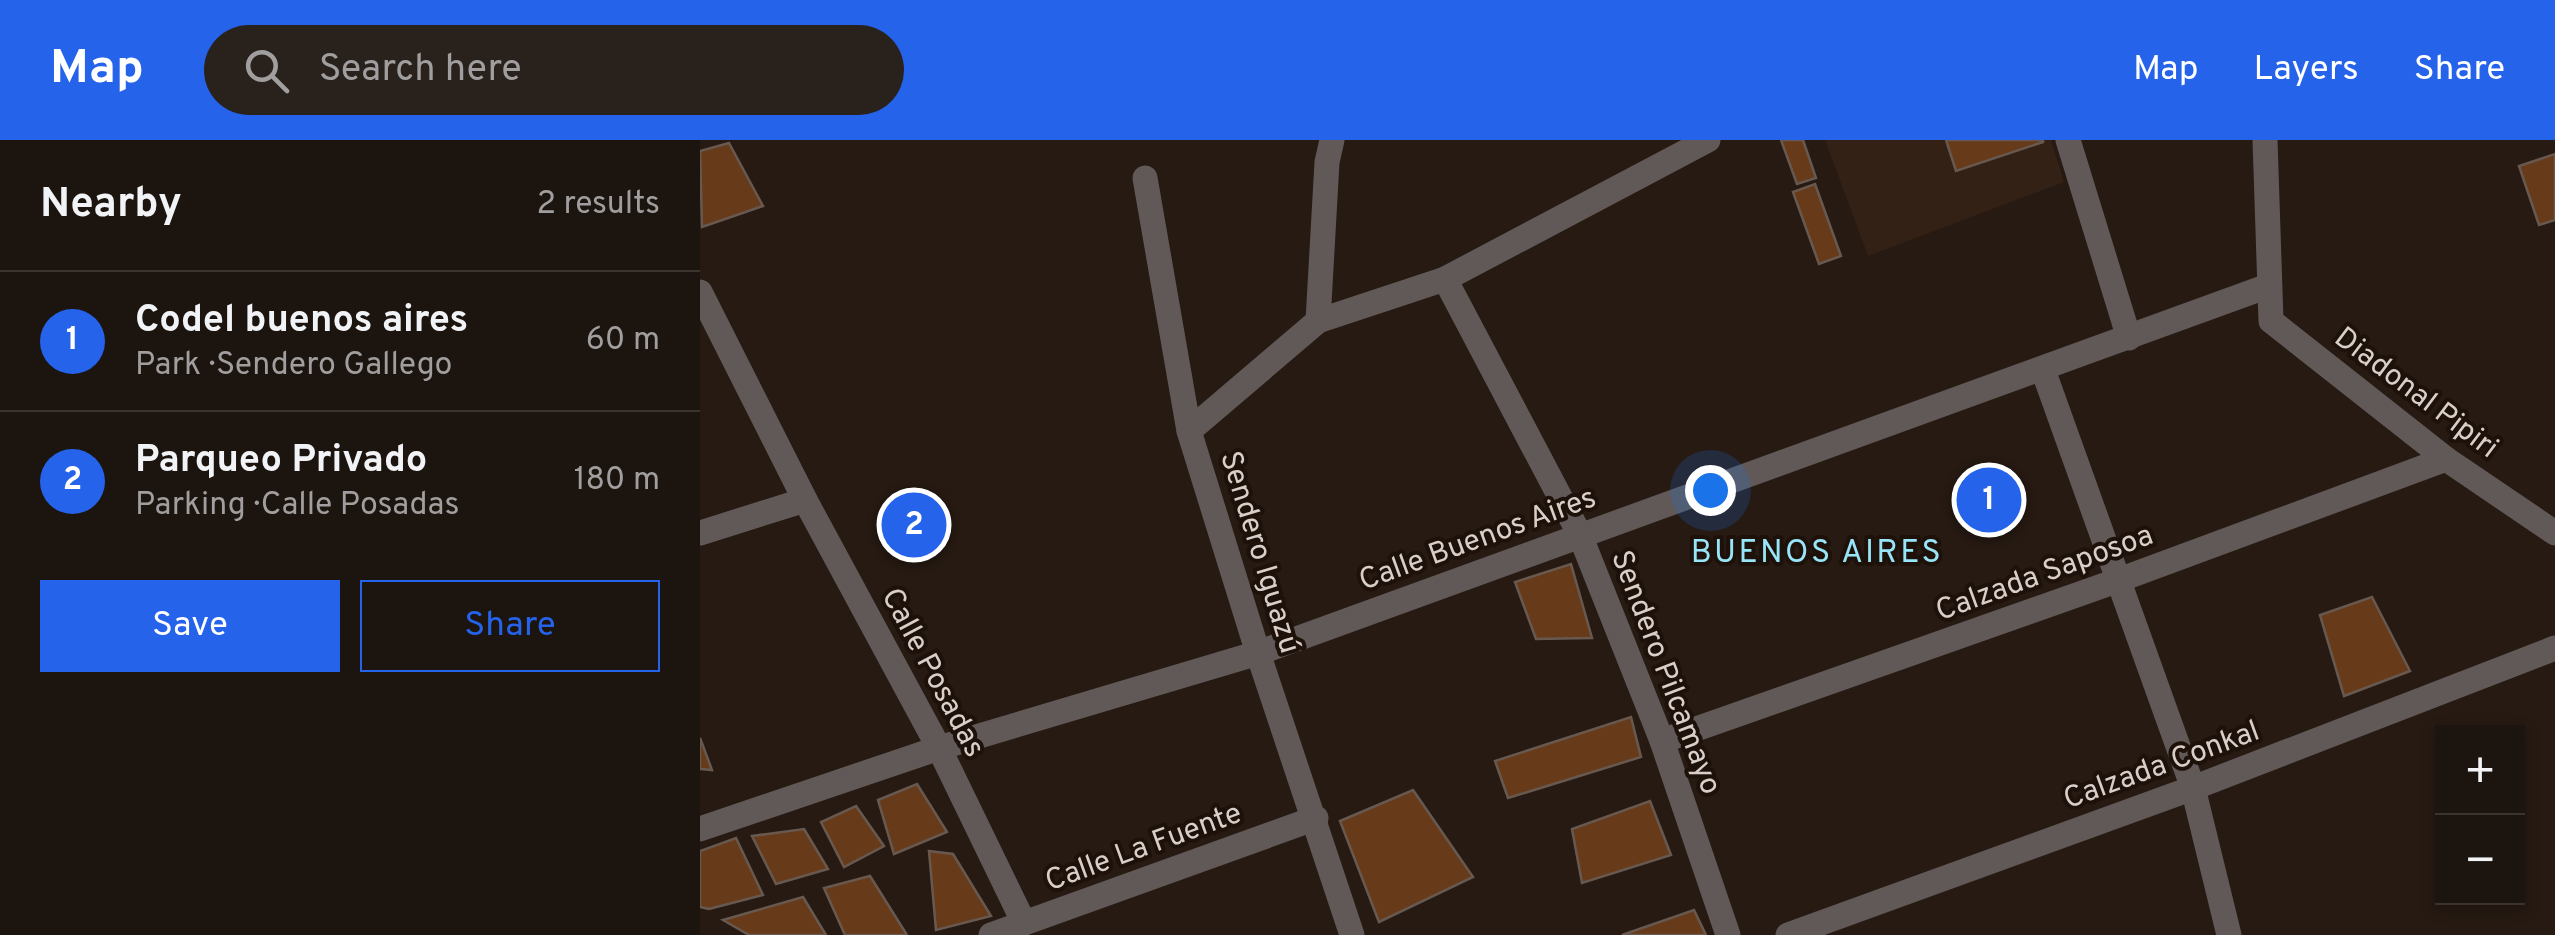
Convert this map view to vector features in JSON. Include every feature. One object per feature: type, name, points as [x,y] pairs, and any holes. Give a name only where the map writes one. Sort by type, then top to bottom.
[{"type":"street","points":[[1318,322],[1327,162],[1332,140]]},
{"type":"street","points":[[1189,431],[1318,322],[1445,279],[1708,140]]},
{"type":"street","points":[[2068,140],[2129,338]]},
{"type":"street","name":"Diadonal Pipiri","points":[[2265,140],[2271,321],[2446,459],[2555,533]]},
{"type":"street","name":"Sendero Iguazú","points":[[1145,178],[1189,431],[1352,935]]},
{"type":"street","name":"Sendero Pilcamayo","points":[[1445,279],[1580,535],[1662,741],[1728,935]]},
{"type":"street","name":"Calle Buenos Aires","points":[[700,829],[939,748],[1258,653],[2268,286]]},
{"type":"street","name":"Calle Posadas","points":[[700,292],[805,500],[939,748],[1024,923]]},
{"type":"street","points":[[2043,370],[2194,788],[2229,935]]},
{"type":"street","name":"Calzada Saposoa","points":[[1662,741],[2119,580],[2446,459]]},
{"type":"street","points":[[700,533],[805,500]]},
{"type":"street","name":"Calzada Conkal","points":[[1788,935],[2194,788],[2555,648]]},
{"type":"street","name":"Calle La Fuente","points":[[992,935],[1316,818]]},
{"type":"shaded area","points":[[1825,140],[2051,140],[2064,182],[1868,256]]},
{"type":"building","points":[[1781,140],[1803,140],[1816,178],[1797,184]]},
{"type":"building","points":[[1946,140],[2043,140],[2043,142],[1956,171]]},
{"type":"building","points":[[729,143],[763,206],[702,227],[700,151]]},
{"type":"building","points":[[2555,154],[2555,220],[2539,225],[2519,166]]},
{"type":"building","points":[[1815,184],[1841,256],[1819,264],[1793,192]]},
{"type":"building","points":[[1571,564],[1592,638],[1536,639],[1515,582]]},
{"type":"building","points":[[2372,597],[2410,671],[2344,696],[2320,615]]},
{"type":"building","points":[[1631,717],[1641,757],[1508,798],[1495,761]]},
{"type":"building","points":[[700,738],[712,770],[700,769]]},
{"type":"building","points":[[917,784],[947,832],[894,854],[878,800]]},
{"type":"building","points":[[1413,790],[1473,877],[1379,922],[1340,821]]},
{"type":"building","points":[[1650,801],[1671,855],[1582,883],[1572,829]]},
{"type":"building","points":[[856,806],[884,846],[844,867],[821,822]]},
{"type":"building","points":[[804,829],[828,869],[776,884],[752,836]]},
{"type":"building","points":[[736,838],[763,895],[709,909],[700,907],[700,851]]},
{"type":"building","points":[[929,851],[953,854],[991,916],[936,930]]},
{"type":"building","points":[[870,876],[907,935],[845,935],[824,888]]},
{"type":"building","points":[[803,897],[826,935],[749,935],[723,920]]},
{"type":"building","points":[[1694,910],[1706,935],[1622,935]]},
{"type":"place","name":"Codel buenos aires","points":[[1989,500]]},
{"type":"place","name":"Parqueo Privado","points":[[914,525]]},
{"type":"district","name":"BUENOS AIRES","points":[[1817,551]]}]
